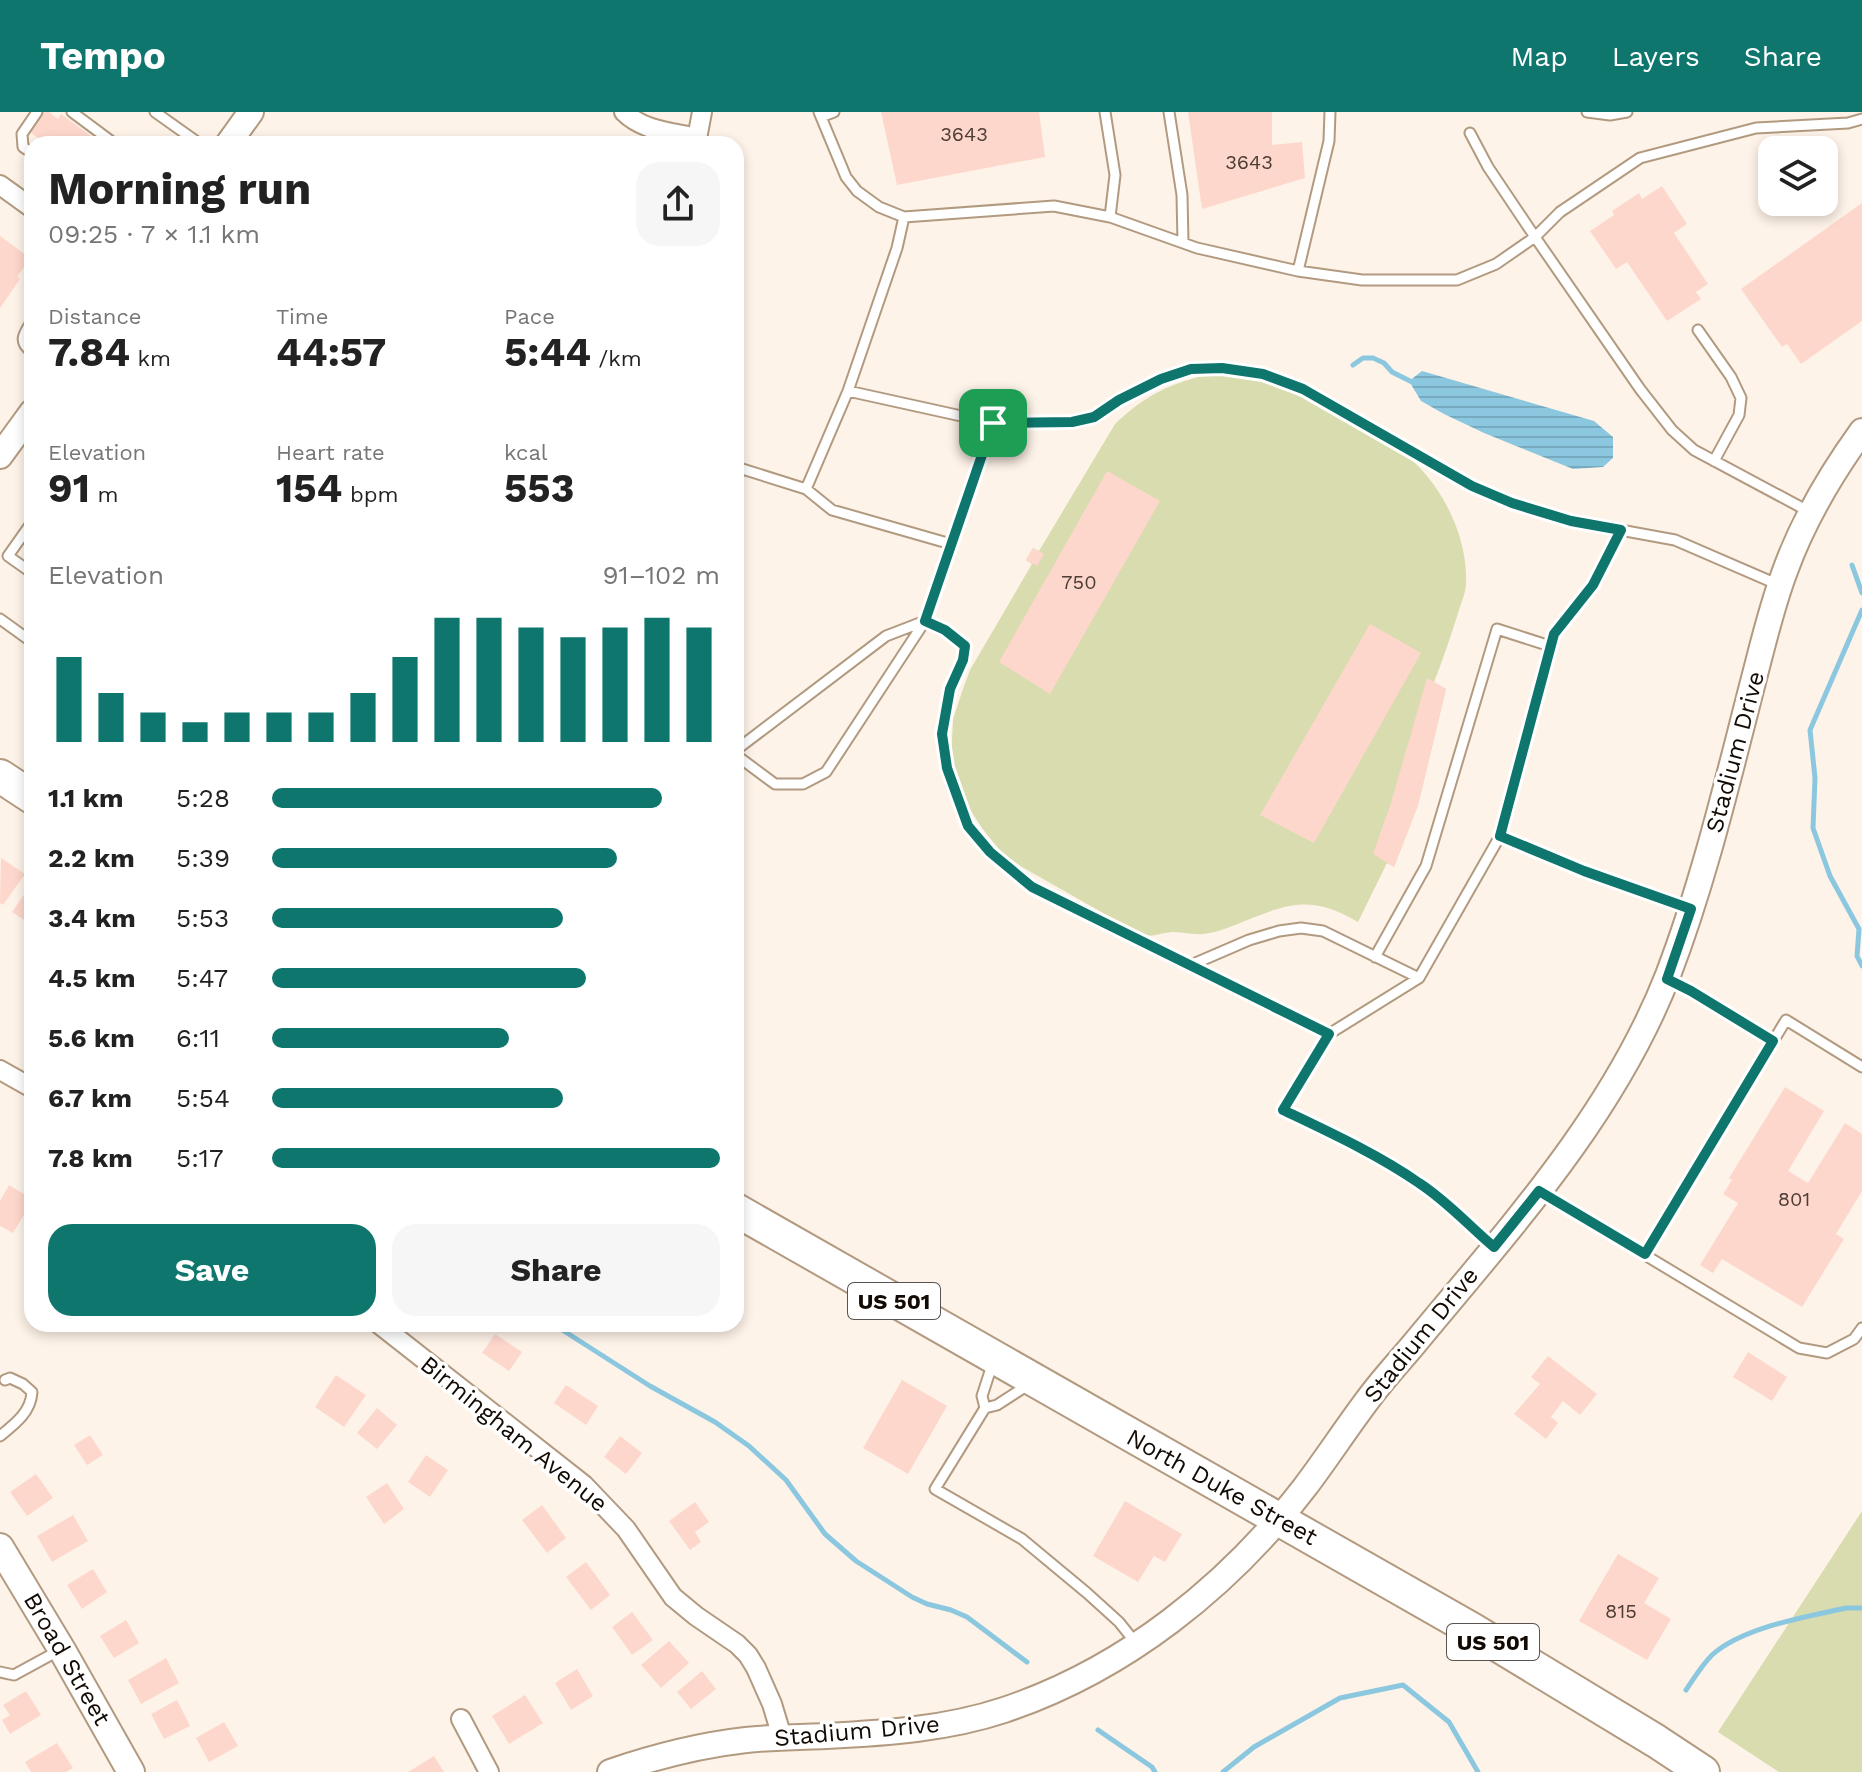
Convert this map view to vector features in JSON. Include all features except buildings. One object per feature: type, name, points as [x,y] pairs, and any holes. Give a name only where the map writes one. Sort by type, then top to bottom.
[{"type":"highway","points":[[0,776],[24,792]]},
{"type":"highway","name":"North Duke Street","points":[[744,1215],[1473,1630],[1703,1772]]},
{"type":"main road","name":"Broad Street","points":[[3,1560],[62,1650],[131,1772]]},
{"type":"street","points":[[234,136],[251,112]]},
{"type":"street","points":[[624,112],[639,124],[679,136]]},
{"type":"street","points":[[697,136],[702,112]]},
{"type":"street","points":[[0,185],[24,202]]},
{"type":"street","points":[[0,456],[24,423]]},
{"type":"street","name":"Stadium Drive","points":[[610,1772],[708,1746],[782,1737],[911,1730],[1002,1710],[1059,1689],[1118,1658],[1206,1593],[1250,1550],[1304,1488],[1371,1396],[1539,1191],[1592,1119],[1629,1054],[1667,979],[1691,909],[1780,585],[1811,512],[1862,431]]},
{"type":"street","points":[[0,1070],[24,1084]]},
{"type":"street","name":"Birmingham Avenue","points":[[389,1332],[584,1485],[626,1529],[673,1597],[748,1655],[772,1704],[782,1737]]},
{"type":"street","points":[[461,1719],[489,1772]]},
{"type":"lane","points":[[24,148],[22,134],[37,112]]},
{"type":"lane","points":[[72,112],[104,136]]},
{"type":"lane","points":[[155,112],[189,136]]},
{"type":"lane","points":[[834,112],[820,115],[846,177],[857,191],[879,207],[904,217],[1054,206],[1110,217],[1197,248],[1298,271],[1362,280],[1457,280],[1496,264],[1535,237],[1560,212],[1640,158],[1756,128],[1848,123],[1862,119]]},
{"type":"lane","points":[[1105,112],[1115,175],[1110,217]]},
{"type":"lane","points":[[1169,112],[1182,195],[1183,243]]},
{"type":"lane","points":[[1298,271],[1329,141],[1330,112]]},
{"type":"lane","points":[[1587,112],[1610,115],[1627,112]]},
{"type":"lane","points":[[1470,133],[1488,167],[1535,237],[1656,412],[1672,430],[1694,450],[1811,512]]},
{"type":"lane","points":[[806,489],[848,391],[897,248],[904,217]]},
{"type":"lane","points":[[1698,330],[1731,377],[1741,398],[1739,415],[1714,461]]},
{"type":"lane","points":[[848,391],[993,423],[1072,422],[1094,417],[1119,400],[1161,379],[1191,369],[1222,368],[1263,374],[1303,389],[1472,486],[1512,503],[1571,521],[1675,540],[1780,585]]},
{"type":"lane","points":[[744,759],[775,784],[803,784],[826,772],[925,621],[993,423]]},
{"type":"lane","points":[[744,470],[806,489],[832,510],[951,544]]},
{"type":"lane","points":[[1494,1247],[1417,1181],[1341,1138],[1283,1110],[1329,1034],[1419,978],[1500,836],[1554,634],[1593,585],[1621,530]]},
{"type":"lane","points":[[24,533],[8,556],[24,567]]},
{"type":"lane","points":[[0,619],[24,636]]},
{"type":"lane","points":[[744,747],[886,636],[925,621],[945,630],[965,646],[963,660],[950,689],[942,734],[947,768],[968,826],[990,852],[1032,887],[1329,1034]]},
{"type":"lane","points":[[1375,957],[1426,866],[1497,629],[1550,646]]},
{"type":"lane","points":[[1500,836],[1584,871],[1691,909]]},
{"type":"lane","points":[[1191,965],[1249,940],[1301,928],[1323,931],[1419,978]]},
{"type":"lane","points":[[1667,979],[1773,1041]]},
{"type":"lane","points":[[1645,1254],[1786,1020],[1862,1067]]},
{"type":"lane","points":[[1539,1191],[1799,1348],[1827,1353],[1854,1339],[1862,1328]]},
{"type":"lane","points":[[985,1408],[982,1396],[994,1358]]},
{"type":"lane","points":[[0,1436],[20,1419],[31,1404],[32,1392],[10,1378],[5,1380]]},
{"type":"lane","points":[[1034,1381],[997,1405],[985,1408],[935,1489],[1022,1539],[1119,1622],[1137,1645]]},
{"type":"lane","points":[[0,1672],[14,1675],[62,1650]]},
{"type":"green space","points":[[1212,374],[1249,378],[1280,388],[1401,451],[1428,477],[1439,493],[1457,528],[1462,546],[1465,590],[1434,682],[1446,689],[1418,805],[1394,867],[1387,863],[1358,922],[1328,908],[1302,905],[1276,909],[1208,933],[1142,935],[1002,853],[965,802],[951,763],[953,719],[970,670],[1032,564],[1026,560],[1033,548],[1039,551],[1115,424],[1159,392]]},
{"type":"green space","points":[[1862,1511],[1862,1772],[1779,1772],[1718,1732]]},
{"type":"water","points":[[1422,371],[1594,421],[1613,437],[1613,458],[1603,467],[1573,469],[1484,433],[1421,401],[1409,381]]},
{"type":"waterway","points":[[1353,365],[1363,358],[1373,358],[1414,383]]},
{"type":"waterway","points":[[1852,565],[1862,593]]},
{"type":"waterway","points":[[1862,610],[1810,730],[1815,778],[1813,828],[1830,876],[1859,929],[1857,956],[1862,966]]},
{"type":"waterway","points":[[566,1332],[650,1386],[715,1422],[749,1446],[786,1480],[825,1534],[856,1561],[912,1597],[967,1617],[1027,1662]]},
{"type":"waterway","points":[[1686,1690],[1712,1655],[1740,1637],[1794,1619],[1846,1608],[1862,1608]]},
{"type":"waterway","points":[[1223,1772],[1254,1747],[1340,1698],[1403,1685],[1449,1722],[1478,1772]]},
{"type":"waterway","points":[[1098,1730],[1155,1772]]},
{"type":"route","points":[[1222,368],[1263,374],[1303,389],[1472,486],[1512,503],[1571,521],[1621,530],[1593,585],[1554,634],[1500,836],[1584,871],[1691,909],[1667,979],[1773,1041],[1645,1254],[1539,1191],[1494,1247],[1417,1181],[1341,1138],[1283,1110],[1329,1034],[1032,887],[990,852],[968,826],[947,768],[942,734],[950,689],[963,660],[965,646],[945,630],[925,621],[993,423],[1072,422],[1094,417],[1119,400],[1161,379],[1191,369],[1222,368]]}]
